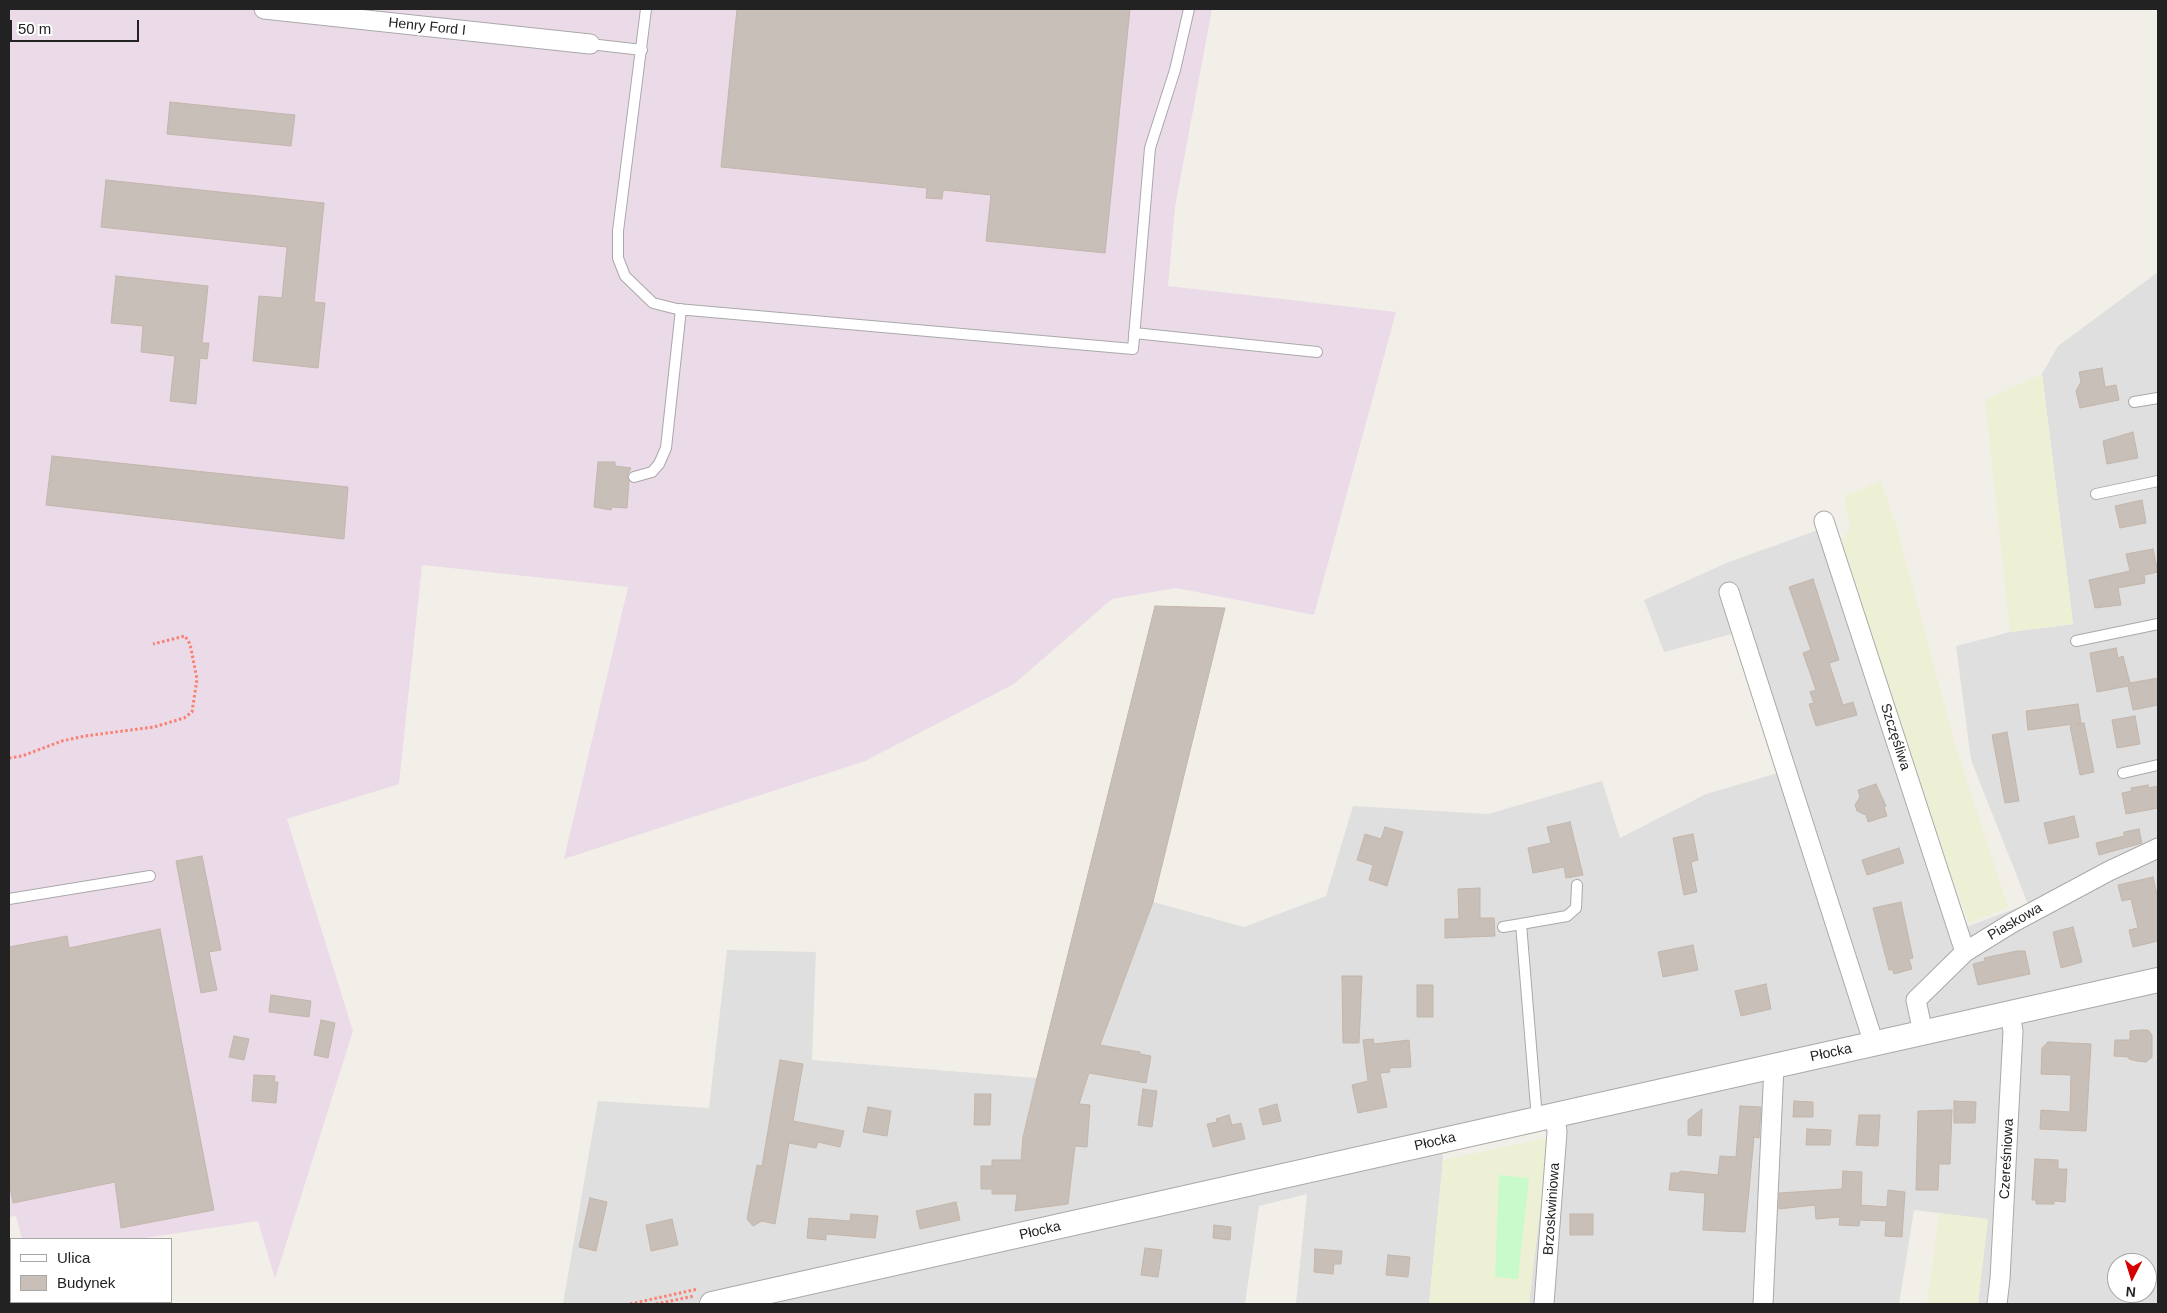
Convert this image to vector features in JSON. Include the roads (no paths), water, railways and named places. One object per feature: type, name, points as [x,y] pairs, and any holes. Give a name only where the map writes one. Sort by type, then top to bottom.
[{"type":"street","name":"Henry Ford I","points":[[264,9],[590,44]]},
{"type":"street","name":"Szczęśliwa","points":[[1824,521],[1965,952]]},
{"type":"street","points":[[1729,592],[1874,1044]]},
{"type":"street","name":"Piaskowa","points":[[1923,1033],[1916,1000],[1965,952],[2012,922],[2109,871],[2158,848]]},
{"type":"street","name":"Płocka","points":[[712,1304],[2158,980]]},
{"type":"street","name":"Czereśniowa","points":[[1997,1304],[2000,1279],[2013,1031],[2010,1013]]},
{"type":"street","points":[[1763,1304],[1774,1066]]},
{"type":"street","name":"Brzoskwiniowa","points":[[1544,1304],[1557,1132],[1546,1117]]},
{"type":"lane","points":[[646,9],[623,183],[618,231],[618,258],[624,276],[653,303],[681,309],[1133,350],[1150,148],[1175,70],[1189,9]]},
{"type":"lane","points":[[590,44],[642,50]]},
{"type":"lane","points":[[634,477],[652,472],[659,464],[666,448],[681,309]]},
{"type":"lane","points":[[1134,333],[1317,352]]},
{"type":"lane","points":[[2134,402],[2158,398]]},
{"type":"lane","points":[[2096,494],[2158,481]]},
{"type":"lane","points":[[2076,641],[2158,624]]},
{"type":"lane","points":[[2123,773],[2158,766]]},
{"type":"lane","points":[[9,900],[150,876]]},
{"type":"lane","points":[[1503,927],[1566,916],[1576,908],[1577,885]]},
{"type":"lane","points":[[1521,924],[1546,1117]]}]
